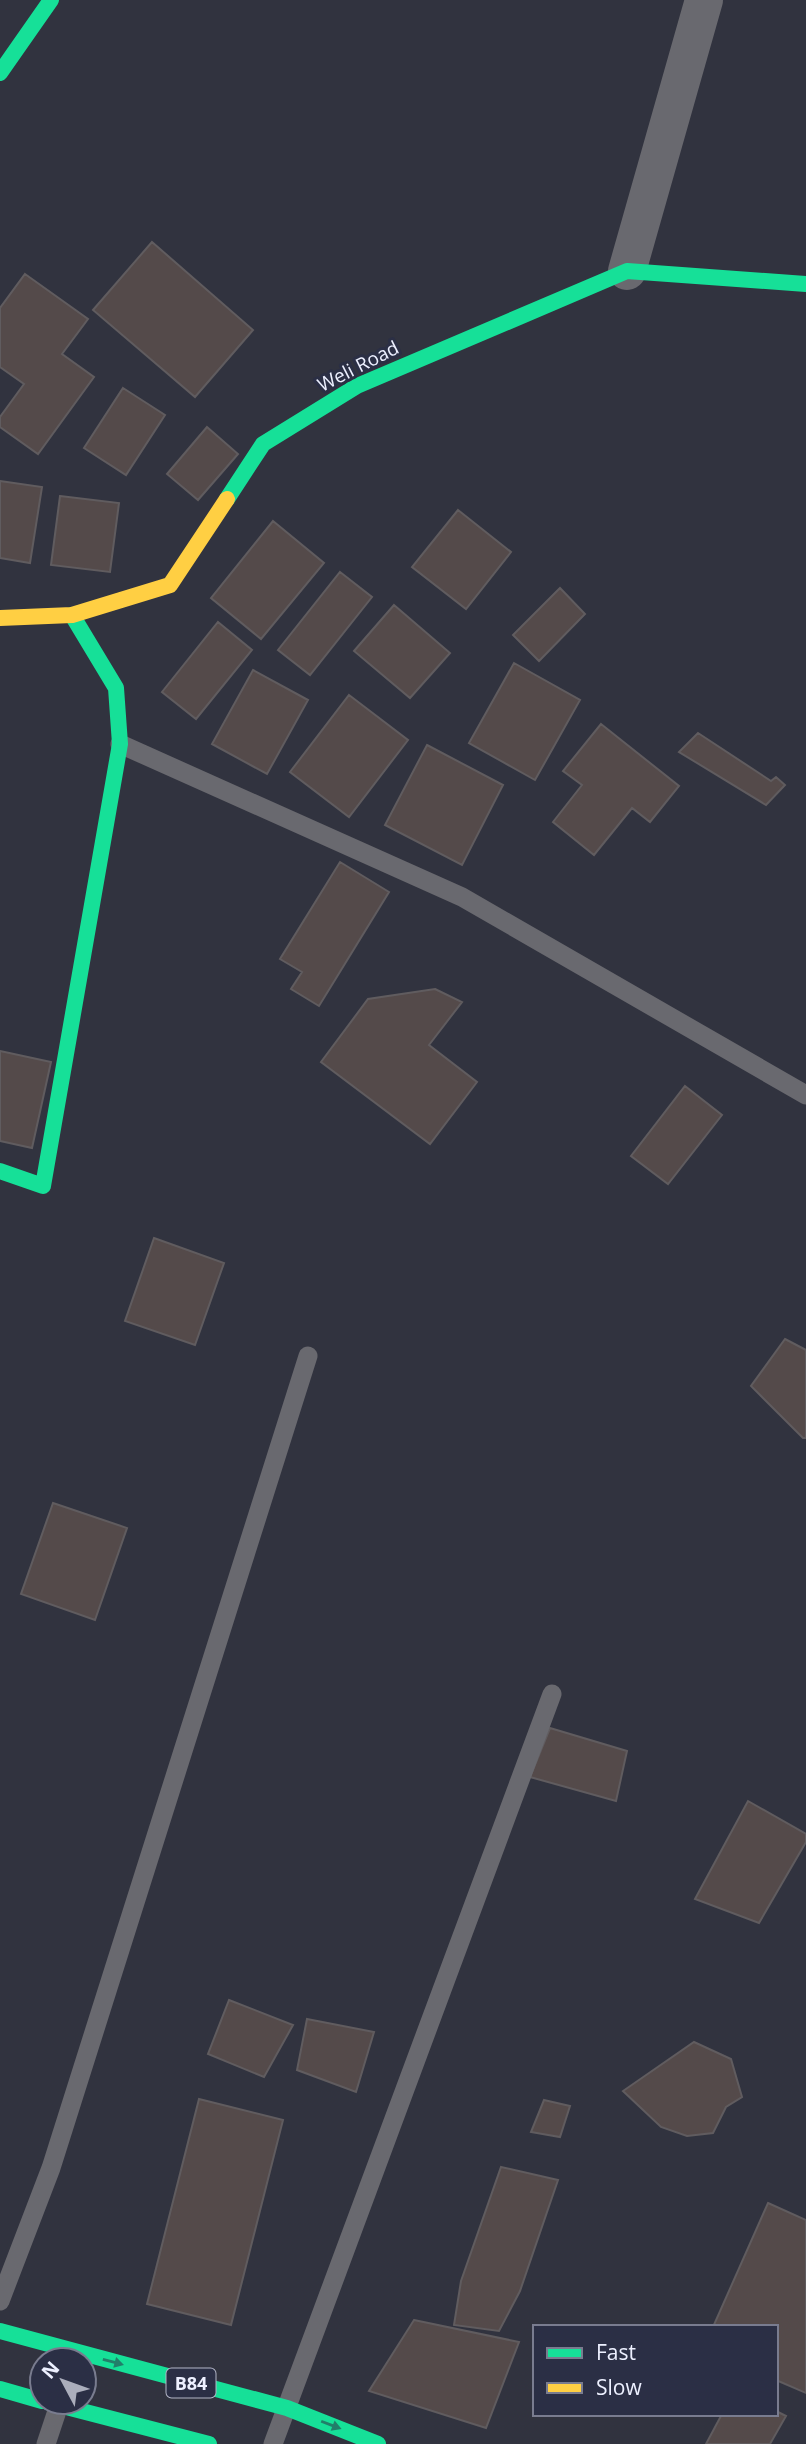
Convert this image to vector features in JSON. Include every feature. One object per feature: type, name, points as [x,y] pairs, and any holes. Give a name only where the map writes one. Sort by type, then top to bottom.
[{"type":"street","points":[[0,73],[51,0]]},
{"type":"street","points":[[627,271],[704,0]]},
{"type":"street","name":"Weli Road","points":[[0,618],[72,615],[170,585],[263,444],[357,386],[627,271],[806,284]]},
{"type":"street","points":[[0,1171],[43,1186],[120,744],[116,688],[72,615]]},
{"type":"street","name":"B84","points":[[0,2331],[287,2408],[378,2444]]},
{"type":"street","points":[[0,2389],[28,2397]]},
{"type":"street","points":[[98,2416],[209,2444]]},
{"type":"lane","points":[[120,744],[461,897],[806,1095]]},
{"type":"lane","points":[[0,2301],[51,2168],[308,1356]]},
{"type":"lane","points":[[273,2444],[552,1694]]},
{"type":"lane","points":[[46,2444],[48,2416]]},
{"type":"building","points":[[152,242],[253,330],[195,397],[93,310]]},
{"type":"building","points":[[25,274],[88,319],[62,354],[94,377],[38,454],[0,427],[0,417],[24,384],[0,367],[0,308]]},
{"type":"building","points":[[123,388],[165,415],[126,475],[84,448]]},
{"type":"building","points":[[207,427],[238,454],[198,500],[167,474]]},
{"type":"building","points":[[0,481],[42,487],[30,563],[0,558]]},
{"type":"building","points":[[60,496],[119,503],[110,572],[51,565]]},
{"type":"building","points":[[458,510],[511,552],[466,609],[412,567]]},
{"type":"building","points":[[273,521],[324,563],[261,639],[211,598]]},
{"type":"building","points":[[340,572],[372,597],[310,675],[278,650]]},
{"type":"building","points":[[560,588],[585,614],[539,661],[513,635]]},
{"type":"building","points":[[394,605],[450,653],[410,698],[354,651]]},
{"type":"building","points":[[218,622],[252,650],[196,719],[162,692]]},
{"type":"building","points":[[514,663],[580,700],[535,780],[469,743]]},
{"type":"building","points":[[253,670],[308,700],[267,774],[212,744]]},
{"type":"building","points":[[349,695],[408,740],[349,817],[290,772]]},
{"type":"building","points":[[601,724],[679,786],[650,822],[632,808],[594,855],[553,822],[582,785],[563,771]]},
{"type":"building","points":[[698,733],[771,781],[776,777],[785,785],[766,805],[679,752]]},
{"type":"building","points":[[427,745],[503,785],[462,865],[385,825]]},
{"type":"building","points":[[340,862],[389,892],[319,1006],[291,989],[302,972],[280,959]]},
{"type":"building","points":[[435,989],[462,1002],[429,1045],[477,1082],[430,1144],[321,1062],[368,999]]},
{"type":"building","points":[[0,1051],[51,1062],[32,1148],[0,1141]]},
{"type":"building","points":[[685,1086],[722,1115],[668,1184],[631,1156]]},
{"type":"building","points":[[154,1238],[224,1263],[195,1345],[125,1321]]},
{"type":"building","points":[[785,1339],[806,1350],[806,1438],[751,1386]]},
{"type":"building","points":[[53,1503],[127,1528],[95,1620],[21,1594]]},
{"type":"building","points":[[550,1728],[627,1751],[616,1801],[530,1777]]},
{"type":"building","points":[[748,1801],[806,1834],[806,1842],[759,1923],[695,1899]]},
{"type":"building","points":[[229,2000],[293,2025],[264,2077],[208,2054]]},
{"type":"building","points":[[307,2019],[374,2032],[356,2092],[297,2070]]},
{"type":"building","points":[[694,2042],[731,2059],[742,2097],[726,2107],[713,2133],[687,2136],[661,2127],[623,2091]]},
{"type":"building","points":[[199,2099],[283,2120],[231,2325],[147,2304]]},
{"type":"building","points":[[544,2100],[570,2106],[560,2137],[531,2132]]},
{"type":"building","points":[[501,2167],[558,2180],[520,2291],[499,2331],[454,2325],[461,2281]]},
{"type":"building","points":[[768,2203],[806,2220],[806,2393],[778,2381],[778,2325],[714,2325]]},
{"type":"building","points":[[414,2320],[519,2342],[486,2428],[369,2391]]},
{"type":"building","points":[[778,2412],[786,2416],[770,2444],[706,2444],[721,2416],[778,2416]]},
{"type":"traffic: fast","points":[[0,73],[51,0]]},
{"type":"traffic: fast","points":[[227,499],[263,444],[357,386],[627,271],[806,284]]},
{"type":"traffic: fast","points":[[0,1171],[43,1186],[120,744],[116,688],[72,615]]},
{"type":"traffic: fast","points":[[0,2331],[287,2408],[378,2444]]},
{"type":"traffic: fast","points":[[0,2389],[28,2397]]},
{"type":"traffic: fast","points":[[98,2415],[209,2444]]},
{"type":"traffic: slow","points":[[0,618],[72,615],[170,585],[227,499]]}]
